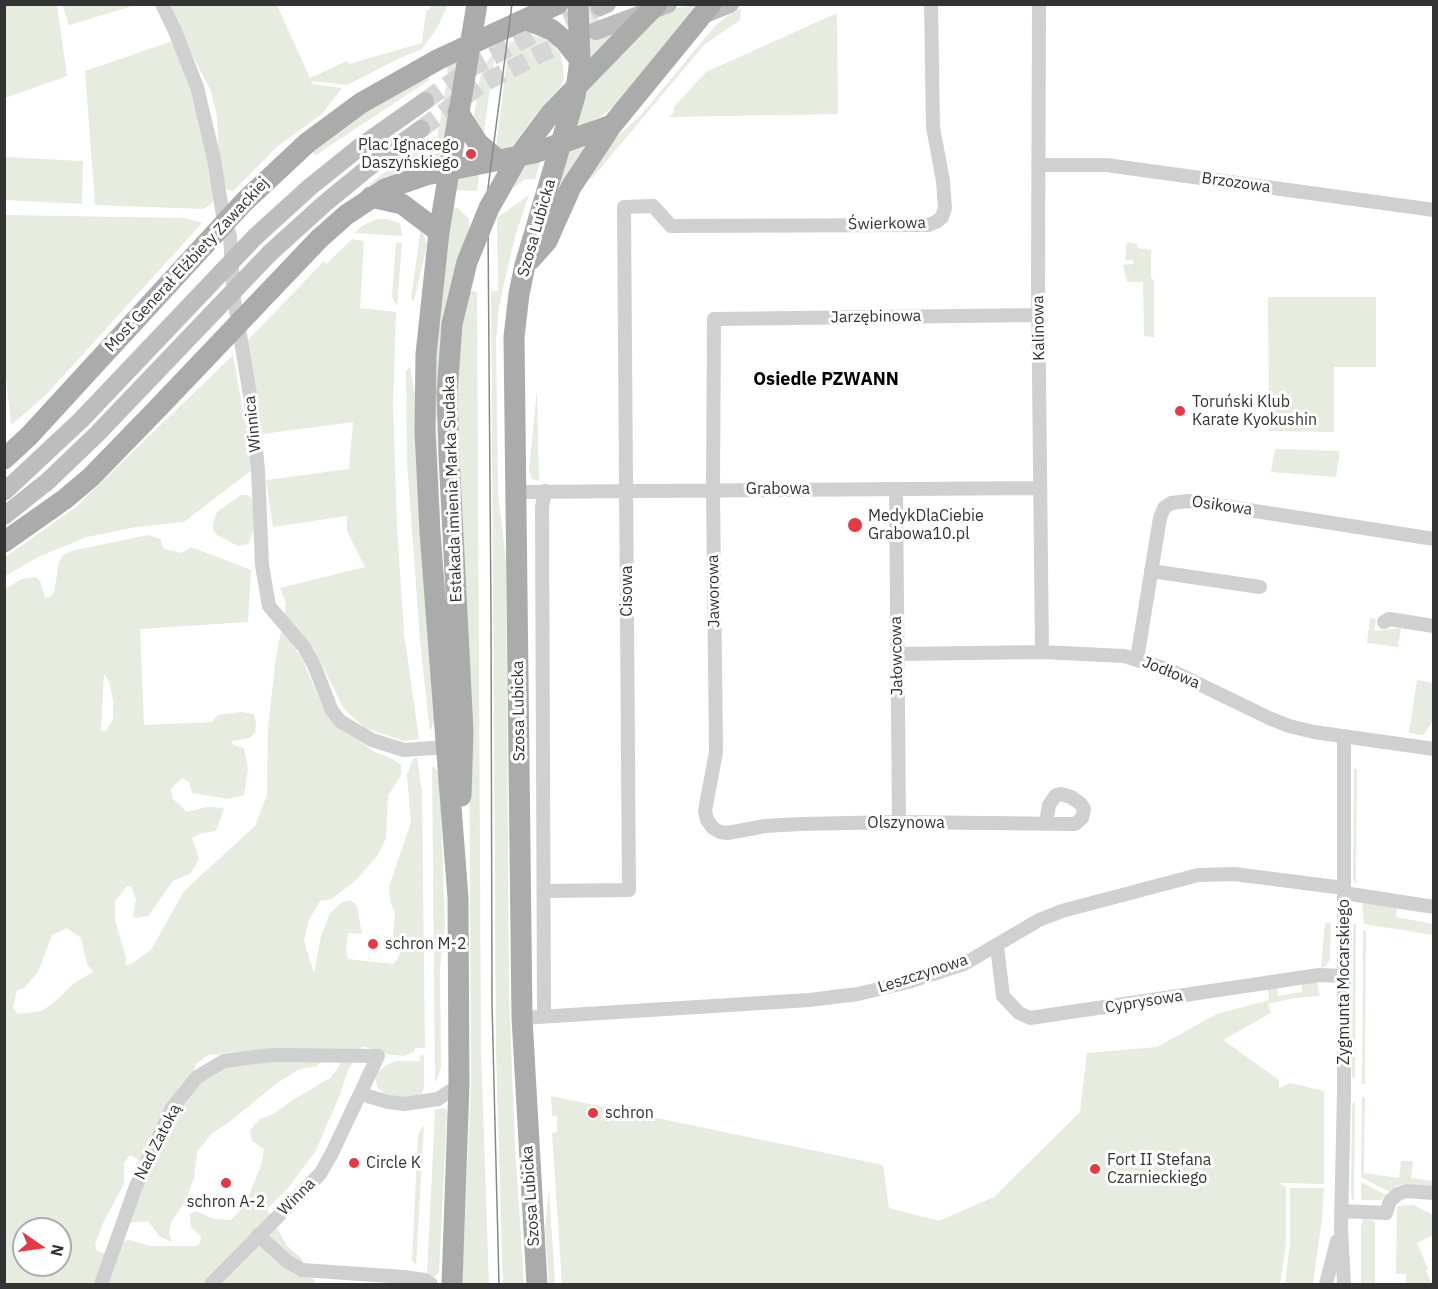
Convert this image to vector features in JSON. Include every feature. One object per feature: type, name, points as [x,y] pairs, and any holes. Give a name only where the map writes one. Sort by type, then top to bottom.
[{"type":"main road","points":[[452,1284],[459,1085],[458,898],[425,430],[428,326],[439,232],[477,4]]},
{"type":"main road","points":[[470,44],[558,4]]},
{"type":"main road","points":[[563,143],[576,96],[580,60],[578,4]]},
{"type":"main road","name":"Estakada imienia Marka Sudaka","points":[[458,898],[463,731],[447,393],[452,324],[467,262],[489,208],[518,157],[551,113],[657,4]]},
{"type":"main road","points":[[525,265],[547,241],[571,187],[612,125],[707,10]]},
{"type":"main road","points":[[526,20],[552,30],[565,41],[580,60]]},
{"type":"main road","name":"Most Generał Elżbiety Zawackiej","points":[[4,459],[29,436],[244,201],[307,143],[344,115],[385,89],[470,44]]},
{"type":"main road","points":[[458,112],[478,143],[498,160]]},
{"type":"main road","points":[[4,542],[65,499],[91,477],[319,239],[346,215],[372,197],[403,182],[534,153],[612,125]]},
{"type":"main road","name":"Szosa Lubicka","points":[[537,1284],[522,1018],[514,337],[525,265],[563,143]]},
{"type":"main road","points":[[372,197],[402,204],[439,232]]},
{"type":"street","name":"Winnica","points":[[162,4],[197,87],[214,159],[223,216],[230,236],[234,299],[250,395],[258,470],[262,565],[270,606],[304,647],[314,665],[332,711],[340,721],[372,740],[404,750],[446,747]]},
{"type":"street","points":[[596,31],[668,4]]},
{"type":"street","points":[[707,10],[730,4]]},
{"type":"street","name":"Świerkowa","points":[[624,207],[653,206],[672,226],[928,225],[936,222],[942,217],[945,208],[943,181],[933,127],[931,4]]},
{"type":"street","name":"Kalinowa","points":[[1039,4],[1038,315],[1042,652]]},
{"type":"street","points":[[4,492],[81,420],[255,237],[362,146],[425,101]]},
{"type":"street","points":[[4,516],[48,481],[90,442],[270,253],[324,204],[374,163],[421,129]]},
{"type":"street","name":"Brzozowa","points":[[1038,165],[1106,165],[1434,210]]},
{"type":"street","name":"Cisowa","points":[[544,891],[629,890],[624,207]]},
{"type":"street","name":"Jarzębinowa","points":[[714,319],[1038,315]]},
{"type":"street","name":"Jaworowa","points":[[714,319],[716,752],[705,811],[707,820],[713,828],[720,832],[744,830]]},
{"type":"street","name":"Grabowa","points":[[516,492],[1040,488]]},
{"type":"street","name":"Jałowcowa","points":[[896,490],[899,822]]},
{"type":"street","points":[[544,1016],[542,507],[545,491]]},
{"type":"street","name":"Osikowa","points":[[1137,659],[1161,513],[1168,504],[1177,501],[1217,505],[1434,539]]},
{"type":"street","points":[[1151,571],[1260,587]]},
{"type":"street","points":[[1384,622],[1389,619],[1434,626]]},
{"type":"street","name":"Jodłowa","points":[[897,654],[1042,652],[1104,654],[1137,659],[1170,670],[1277,722],[1305,730],[1434,749]]},
{"type":"street","name":"Zygmunta Mocarskiego","points":[[1344,736],[1341,1211],[1344,1284]]},
{"type":"street","name":"Olszynowa","points":[[744,830],[800,824],[899,822],[1068,824],[1080,821],[1084,809],[1077,801],[1061,794],[1056,795],[1049,805],[1046,823]]},
{"type":"street","name":"Leszczynowa","points":[[522,1018],[809,1000],[858,994],[908,982],[964,964],[1039,920],[1062,911],[1198,874],[1234,874],[1434,907]]},
{"type":"street","name":"Cyprysowa","points":[[997,946],[1003,996],[1019,1013],[1030,1018],[1319,975],[1344,976]]},
{"type":"street","name":"Nad Zatoką","points":[[101,1284],[108,1259],[143,1171],[172,1108],[197,1077],[224,1061],[246,1058],[273,1055],[378,1056]]},
{"type":"street","name":"Winna","points":[[211,1284],[320,1174],[378,1056]]},
{"type":"street","points":[[361,1094],[388,1102],[414,1103],[438,1099],[459,1085]]},
{"type":"street","points":[[1341,1211],[1386,1213],[1390,1201],[1398,1194],[1406,1191],[1434,1193]]},
{"type":"street","name":"Zygmunta Mocarskiego","points":[[1326,1284],[1341,1228]]},
{"type":"street","points":[[258,1235],[288,1262],[302,1270],[404,1277],[425,1280],[431,1284]]},
{"type":"shaded area","points":[[62,4],[136,4],[136,5],[69,25]]},
{"type":"shaded area","points":[[4,5],[57,5],[67,76],[5,98]]},
{"type":"shaded area","points":[[166,5],[277,5],[310,78],[347,61],[349,64],[422,43],[426,10],[429,10],[431,5],[448,5],[437,28],[422,49],[347,85],[311,81],[312,84],[342,88],[322,114],[278,146],[233,191],[223,185],[219,165],[217,118],[211,91]]},
{"type":"shaded area","points":[[585,5],[600,5],[595,41],[617,32],[588,59]]},
{"type":"shaded area","points":[[699,5],[619,102],[600,117],[576,128],[584,94],[666,10]]},
{"type":"shaded area","points":[[741,8],[740,20],[705,44],[593,177],[587,180],[604,149],[641,115],[715,26]]},
{"type":"shaded area","points":[[837,13],[838,114],[669,117],[674,112],[674,107],[706,72]]},
{"type":"shaded area","points":[[529,35],[541,37],[552,43],[560,53],[564,78],[560,88],[541,108],[510,149],[496,148],[509,43]]},
{"type":"shaded area","points":[[173,41],[201,129],[214,183],[213,202],[204,209],[95,205],[85,71]]},
{"type":"shaded area","points":[[495,52],[483,140],[474,117],[480,77],[486,62]]},
{"type":"shaded area","points":[[457,62],[440,165],[432,167],[448,75],[446,64]]},
{"type":"shaded area","points":[[430,72],[429,80],[316,155],[310,151],[368,108]]},
{"type":"shaded area","points":[[420,136],[416,170],[377,182],[363,189],[401,160]]},
{"type":"shaded area","points":[[586,146],[566,181],[559,180],[570,151]]},
{"type":"shaded area","points":[[4,156],[83,161],[82,204],[5,200]]},
{"type":"shaded area","points":[[541,159],[535,179],[525,179],[512,189],[528,162]]},
{"type":"shaded area","points":[[479,174],[477,191],[454,190],[456,178]]},
{"type":"shaded area","points":[[529,195],[507,270],[499,307],[496,340],[498,494],[506,560],[509,991],[515,1146],[524,1284],[503,1284],[496,1052],[491,291],[498,291],[497,218]]},
{"type":"shaded area","points":[[451,208],[458,208],[469,219],[470,291],[477,292],[481,1050],[489,1284],[462,1284],[471,1085],[469,708],[458,420],[436,419],[442,573],[432,410],[434,351]]},
{"type":"shaded area","points":[[4,215],[184,218],[202,223],[45,396],[11,425],[4,357]]},
{"type":"shaded area","points":[[377,219],[400,223],[402,236],[354,233],[362,226]]},
{"type":"shaded area","points":[[421,227],[427,245],[414,301],[411,299]]},
{"type":"shaded area","points":[[352,239],[364,241],[360,308],[396,312],[393,404],[397,527],[404,633],[419,739],[404,741],[365,728],[344,709],[314,649],[286,616],[285,633],[302,659],[328,718],[373,751],[401,765],[401,775],[388,796],[386,838],[378,855],[355,881],[332,899],[320,901],[309,920],[304,941],[314,973],[321,936],[330,913],[341,903],[350,900],[357,906],[362,934],[348,933],[346,950],[348,959],[394,964],[399,957],[401,939],[393,937],[395,914],[390,900],[389,887],[411,822],[407,775],[413,759],[417,757],[422,791],[425,1048],[415,1048],[414,1052],[403,1056],[386,1054],[363,1046],[348,1070],[315,1152],[288,1188],[267,1209],[287,1246],[301,1258],[316,1284],[5,1284],[5,589],[22,579],[36,577],[40,581],[45,598],[50,597],[54,593],[62,556],[71,551],[148,535],[160,539],[164,549],[182,553],[191,547],[251,570],[248,622],[140,629],[144,725],[212,722],[218,715],[241,712],[254,714],[256,723],[255,733],[249,738],[232,741],[233,745],[244,748],[248,770],[244,795],[227,799],[192,793],[189,782],[182,778],[171,789],[173,799],[187,812],[207,807],[224,808],[216,831],[192,838],[199,859],[191,873],[173,881],[148,916],[136,918],[133,916],[136,900],[132,887],[127,886],[115,901],[115,920],[126,958],[125,965],[131,964],[151,950],[184,891],[255,826],[267,795],[268,729],[275,664],[286,603],[280,588],[365,567],[347,531],[347,516],[273,527],[266,480],[349,469],[353,422],[262,434],[246,342],[324,261],[326,264]],"holes":[[[104,673],[110,684],[113,719],[106,731],[101,731]],[[67,928],[81,938],[87,964],[93,972],[73,984],[42,1011],[18,1014],[13,1008],[17,990],[24,988],[38,972],[52,935]],[[267,1049],[347,1052],[330,1078],[273,1114],[260,1119],[254,1125],[250,1131],[252,1141],[264,1149],[261,1166],[244,1206],[231,1220],[214,1219],[196,1211],[190,1214],[191,1227],[201,1236],[200,1243],[196,1246],[150,1246],[129,1240],[123,1241],[107,1254],[97,1251],[95,1245],[103,1223],[124,1184],[124,1163],[130,1155],[146,1164],[126,1223],[148,1221],[159,1236],[172,1242],[169,1232],[172,1221],[185,1202],[194,1178],[197,1152],[212,1133],[227,1124],[278,1082],[300,1069],[317,1066],[322,1060],[249,1062],[229,1065],[206,1078],[194,1070],[196,1064],[208,1055]]]},
{"type":"shaded area","points":[[1127,242],[1137,244],[1137,248],[1151,250],[1151,277],[1154,282],[1154,337],[1144,336],[1143,282],[1127,282],[1123,265],[1133,264],[1133,260],[1125,260]]},
{"type":"shaded area","points":[[396,243],[402,243],[397,306],[392,297]]},
{"type":"shaded area","points":[[1268,297],[1376,297],[1376,367],[1334,367],[1334,432],[1269,431]]},
{"type":"shaded area","points":[[233,355],[253,469],[184,522],[136,527],[87,537],[38,557],[5,576],[4,558],[76,507]]},
{"type":"shaded area","points":[[410,367],[415,395],[436,717],[430,732],[420,641],[407,462],[406,371]]},
{"type":"shaded area","points":[[537,389],[539,481],[532,479],[529,470]]},
{"type":"shaded area","points":[[1275,449],[1340,451],[1336,477],[1271,472]]},
{"type":"shaded area","points":[[241,495],[247,495],[253,503],[253,532],[248,544],[238,546],[217,535],[213,530],[213,524],[217,512]]},
{"type":"shaded area","points":[[1370,618],[1376,619],[1374,631],[1401,628],[1398,647],[1367,643]]},
{"type":"shaded area","points":[[1417,680],[1433,683],[1433,721],[1423,735],[1409,733]]},
{"type":"shaded area","points":[[432,766],[438,771],[440,780],[445,929],[440,967],[441,1068],[435,1084]]},
{"type":"shaded area","points":[[1354,768],[1357,770],[1356,885],[1353,879]]},
{"type":"shaded area","points":[[1362,903],[1397,907],[1396,917],[1433,924],[1433,935],[1364,924]]},
{"type":"shaded area","points":[[1325,923],[1331,923],[1330,959],[1327,965],[1321,968]]},
{"type":"shaded area","points":[[1353,924],[1356,924],[1355,1081],[1352,1076]]},
{"type":"shaded area","points":[[1363,930],[1366,931],[1365,1084],[1362,1084]]},
{"type":"shaded area","name":"Fort II Stefana Czarnieckiego","points":[[1317,981],[1320,996],[1294,998],[1268,1004],[1271,1013],[1223,1040],[1279,1080],[1279,1088],[1290,1083],[1324,1091],[1324,1184],[1279,1183],[1286,1187],[1286,1244],[1280,1284],[562,1284],[552,1133],[557,1132],[557,1116],[552,1116],[551,1096],[883,1165],[889,1208],[939,1221],[994,1197],[1080,1112],[1087,1053],[1157,1047],[1217,1014],[1269,1000],[1268,988],[1277,987],[1278,996],[1302,992],[1302,983]]},
{"type":"shaded area","points":[[424,1055],[422,1094],[403,1098],[394,1097],[378,1088],[375,1079],[378,1072],[386,1065],[397,1061],[420,1061],[420,1056]]},
{"type":"shaded area","points":[[1362,1097],[1365,1097],[1364,1173],[1399,1178],[1401,1161],[1413,1161],[1411,1178],[1433,1181],[1433,1187],[1403,1184],[1396,1186],[1390,1192],[1361,1177]]},
{"type":"shaded area","points":[[1355,1100],[1354,1202],[1351,1196],[1352,1106]]},
{"type":"shaded area","points":[[442,1108],[447,1112],[439,1273],[434,1277],[427,1274],[435,1110]]},
{"type":"shaded area","points":[[424,1125],[416,1265],[412,1260],[418,1134]]},
{"type":"shaded area","points":[[1361,1182],[1386,1195],[1381,1200],[1361,1200]]},
{"type":"shaded area","points":[[1290,1188],[1324,1188],[1313,1284],[1285,1284],[1290,1243]]},
{"type":"shaded area","points":[[549,1189],[555,1284],[549,1284],[545,1228]]},
{"type":"shaded area","points":[[1413,1205],[1433,1215],[1433,1235],[1417,1243],[1433,1284],[1406,1284],[1406,1274],[1396,1274],[1397,1206]]},
{"type":"shaded area","points":[[1363,1219],[1375,1222],[1375,1284],[1361,1284]]},
{"type":"tunnel","points":[[425,101],[471,68],[536,33],[600,7]]},
{"type":"tunnel","points":[[421,129],[480,85],[544,52],[577,39]]},
{"type":"tram line","points":[[499,1284],[492,1004],[488,188],[512,4]]},
{"type":"place","name":"Plac Ignacego Daszyńskiego","points":[[471,154]]},
{"type":"place","name":"Toruński Klub Karate Kyokushin","points":[[1180,411]]},
{"type":"place","name":"MedykDlaCiebie Grabowa10.pl","points":[[855,525]]},
{"type":"place","name":"schron M-2","points":[[373,944]]},
{"type":"place","name":"schron","points":[[593,1113]]},
{"type":"place","name":"Circle K","points":[[354,1163]]},
{"type":"place","name":"Fort II Stefana Czarnieckiego","points":[[1095,1169]]},
{"type":"place","name":"schron A-2","points":[[226,1183]]},
{"type":"district","name":"Osiedle PZWANN","points":[[826,380]]}]
